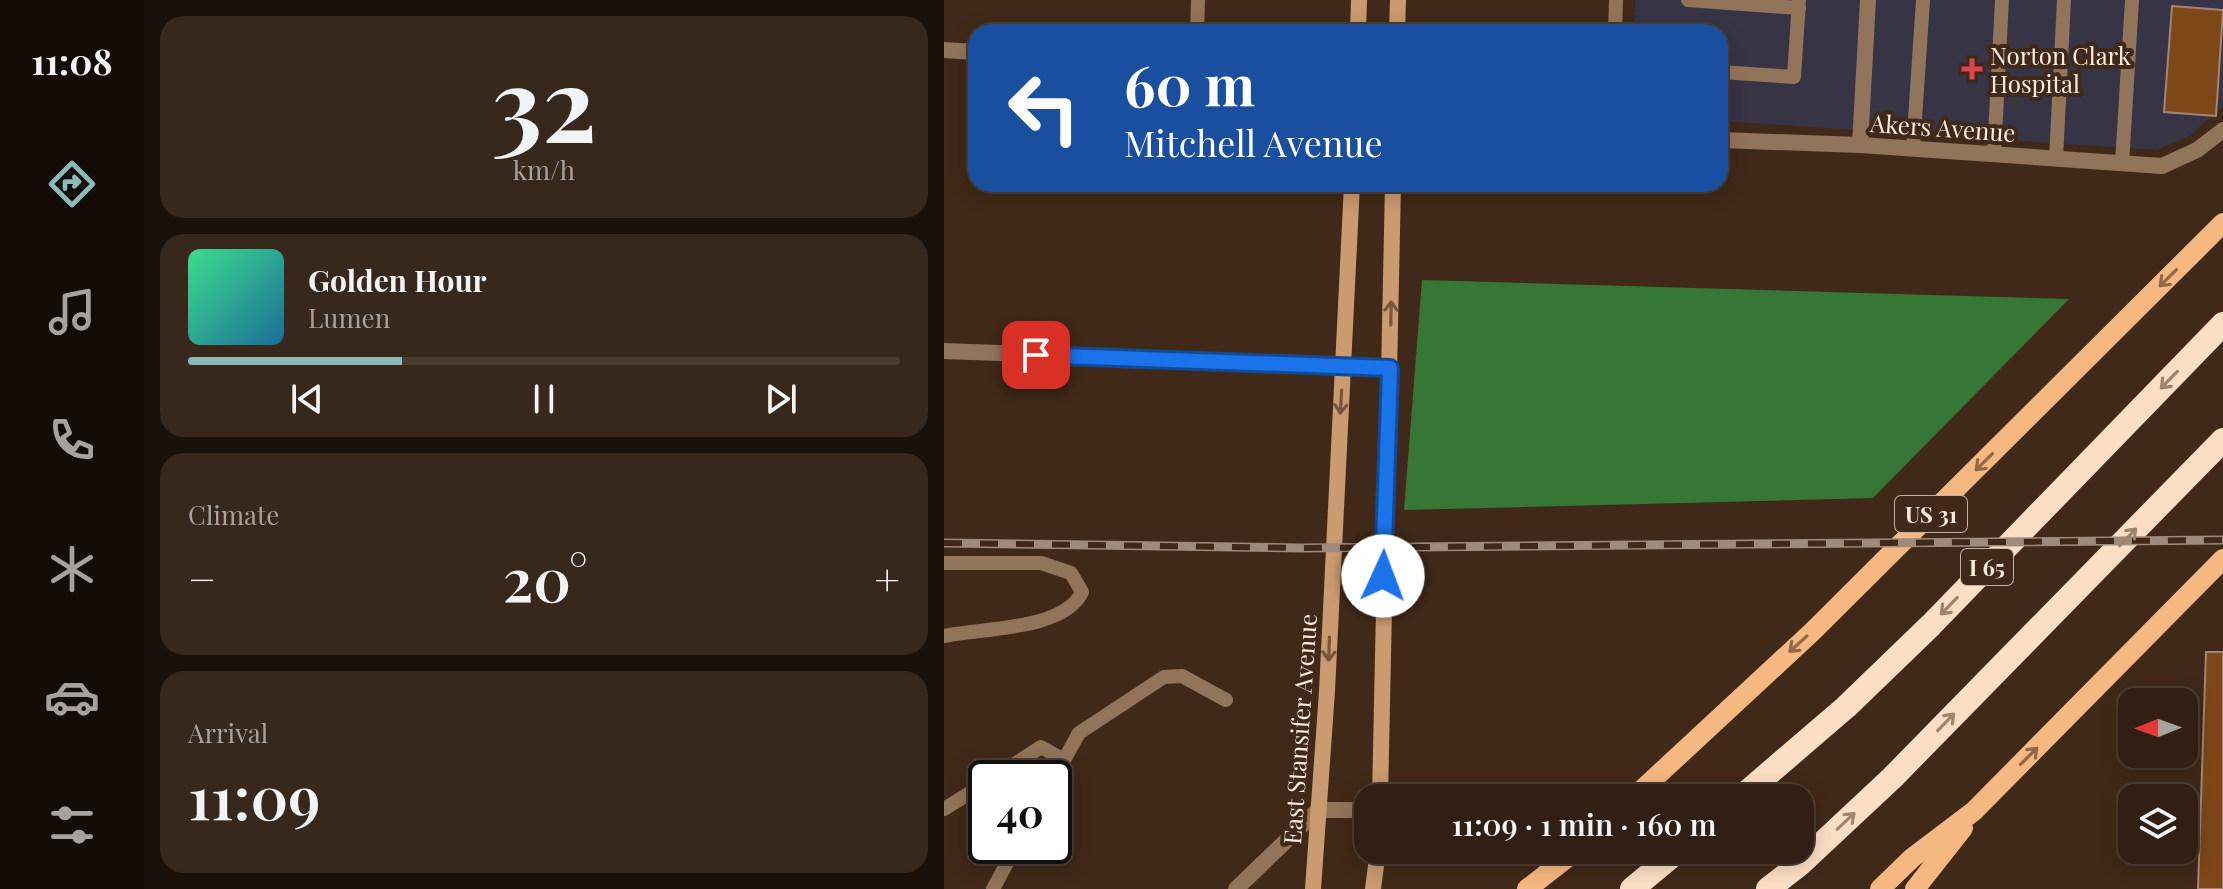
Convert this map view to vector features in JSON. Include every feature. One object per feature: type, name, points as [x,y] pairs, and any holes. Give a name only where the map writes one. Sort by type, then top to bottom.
[{"type":"highway","name":"I 65","points":[[1756,784],[1846,707],[1931,625],[2223,324]]},
{"type":"highway","points":[[1814,851],[1892,778],[2223,440]]},
{"type":"highway","points":[[1632,889],[1662,864]]},
{"type":"highway","points":[[1768,889],[1800,864]]},
{"type":"highway","points":[[1781,889],[1800,864]]},
{"type":"main road","name":"US 31","points":[[1648,784],[1812,632],[2223,223]]},
{"type":"main road","points":[[1915,889],[1974,811],[2223,559]]},
{"type":"main road","points":[[1880,889],[1912,858],[1974,811]]},
{"type":"main road","points":[[1527,889],[1559,864]]},
{"type":"street","points":[[1358,24],[1359,0]]},
{"type":"street","points":[[1397,24],[1398,0]]},
{"type":"street","points":[[1860,145],[1868,0]]},
{"type":"street","points":[[944,50],[968,52]]},
{"type":"street","name":"Akers Avenue","points":[[1728,140],[1860,145],[2162,166],[2197,150],[2223,130]]},
{"type":"street","name":"East Stansifer Avenue","points":[[1313,889],[1352,192]]},
{"type":"street","points":[[1380,784],[1393,192]]},
{"type":"street","points":[[944,351],[1390,368]]},
{"type":"street","points":[[1236,889],[1318,810],[1354,810]]},
{"type":"street","points":[[1373,889],[1376,864]]},
{"type":"lane","points":[[1197,24],[1198,0]]},
{"type":"lane","points":[[1615,24],[1616,0]]},
{"type":"lane","points":[[1688,0],[1799,4],[1794,77],[1728,73]]},
{"type":"lane","points":[[1913,149],[1923,0]]},
{"type":"lane","points":[[1994,155],[2002,0]]},
{"type":"lane","points":[[2056,159],[2064,0]]},
{"type":"lane","points":[[2122,164],[2132,0]]},
{"type":"lane","points":[[944,563],[1041,563],[1071,573],[1082,592],[1070,609],[1045,620],[944,636]]},
{"type":"lane","points":[[1021,760],[1041,747],[1064,760],[1079,733],[1164,677],[1182,676],[1226,700]]},
{"type":"lane","points":[[944,809],[968,794]]},
{"type":"lane","points":[[993,889],[1006,864]]},
{"type":"shaded area","name":"Norton Clark Hospital","points":[[1635,0],[2223,0],[2223,106],[2191,135],[2157,150],[1728,122],[1728,24],[1634,24]]},
{"type":"green space","points":[[1422,280],[2069,299],[1873,498],[1404,510]]},
{"type":"building","points":[[2172,6],[2223,10],[2216,116],[2164,112]]},
{"type":"building","points":[[2206,652],[2223,652],[2223,889],[2198,889]]},
{"type":"railway","points":[[944,543],[1301,548],[2223,540]]},
{"type":"place","name":"Norton Clark Hospital","points":[[1972,69]]},
{"type":"route","points":[[1036,355],[1390,368],[1383,576]]}]
